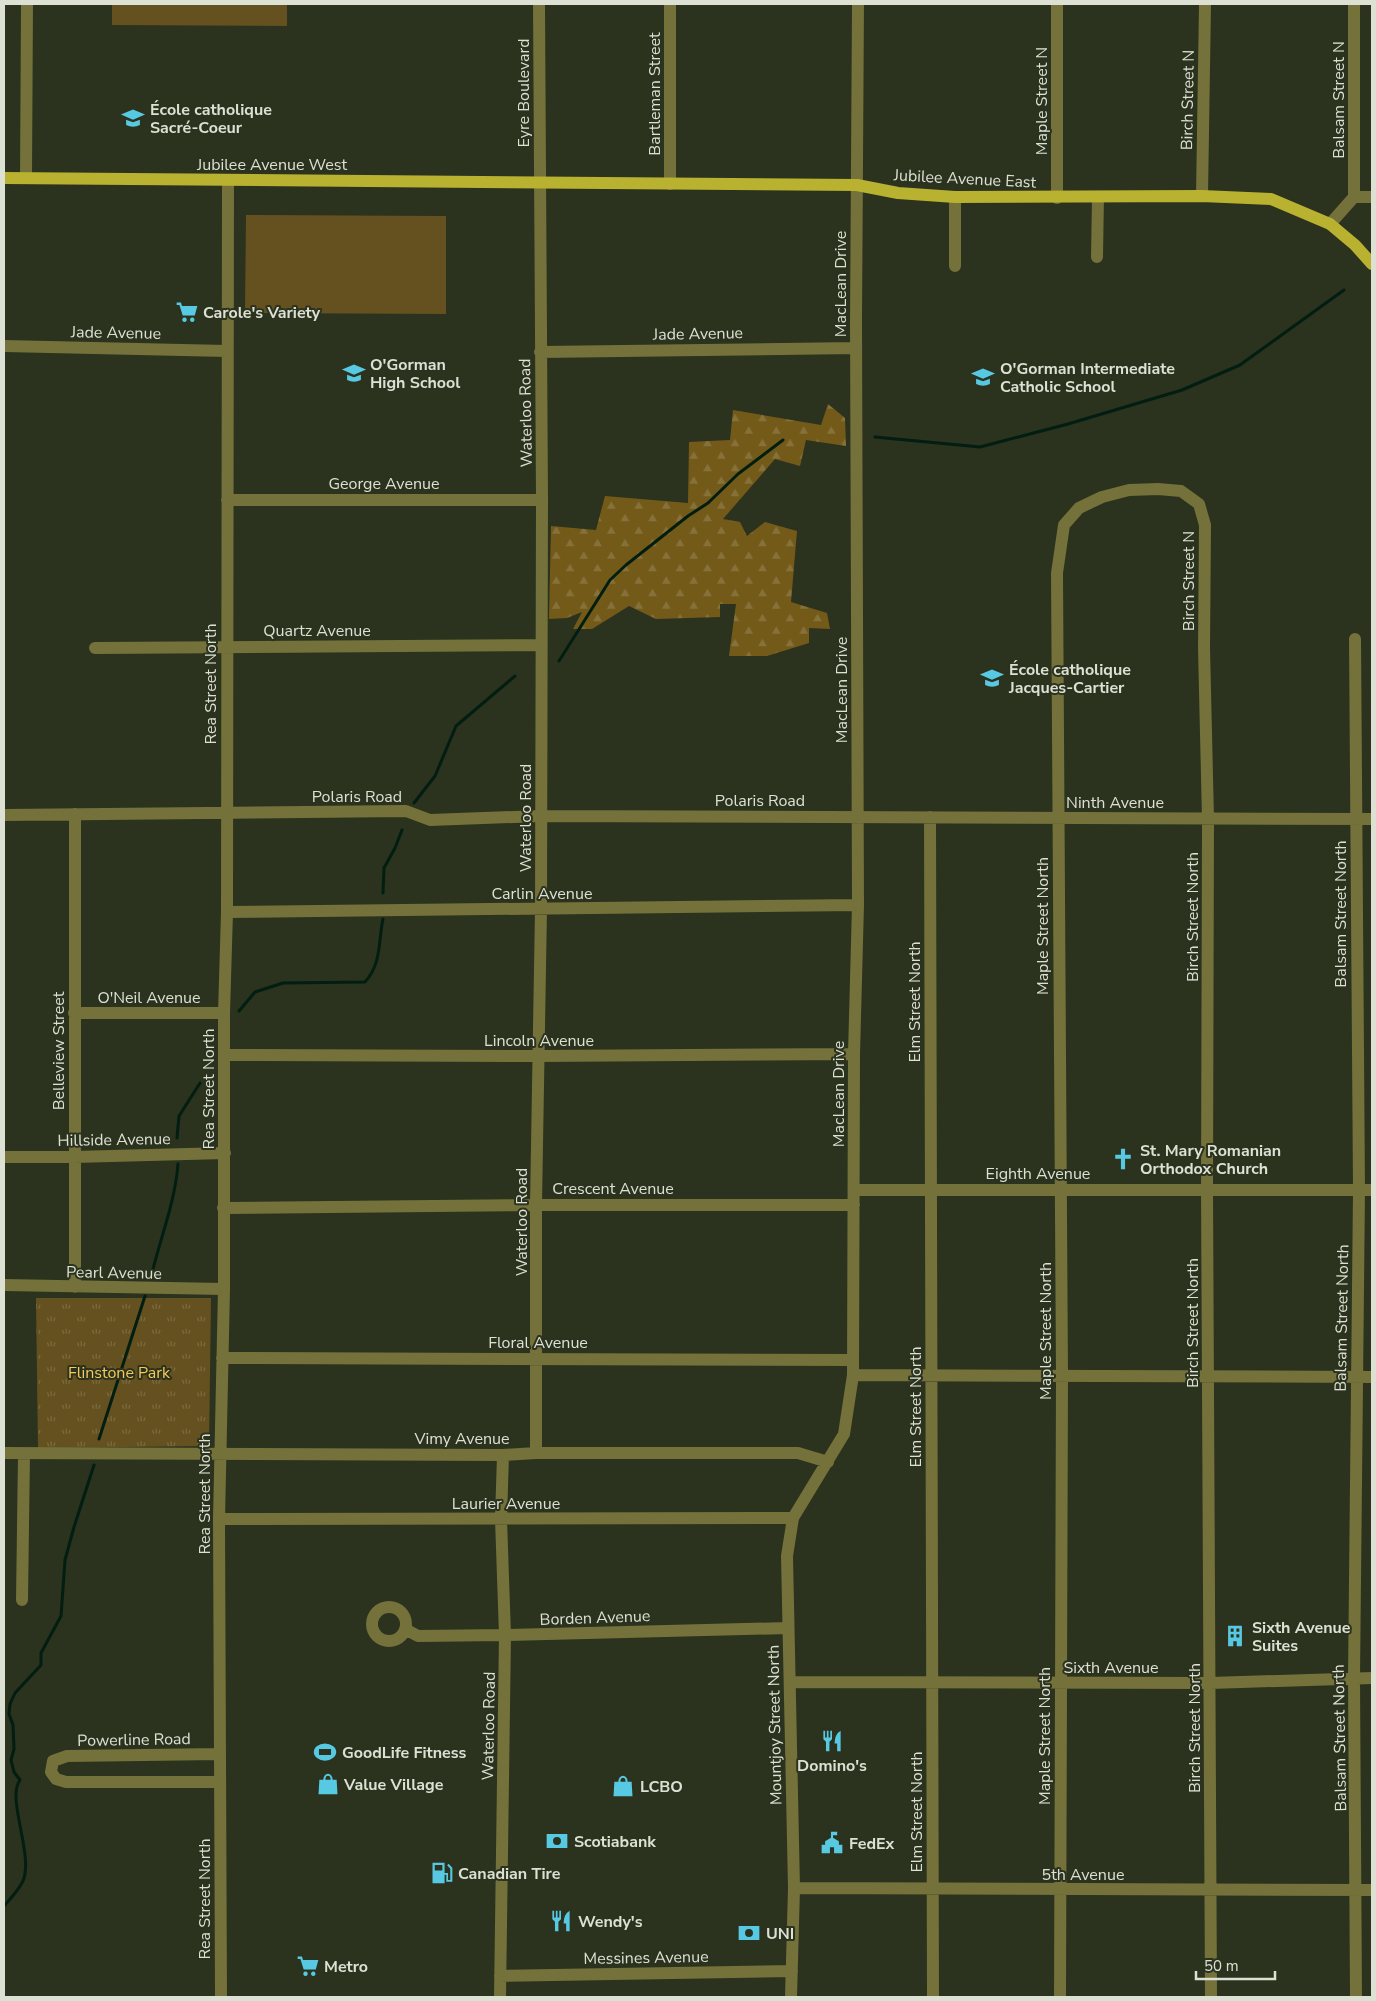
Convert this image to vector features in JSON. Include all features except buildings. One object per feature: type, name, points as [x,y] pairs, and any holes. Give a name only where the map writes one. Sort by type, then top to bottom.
[{"type":"main road","name":"Jubilee Avenue West","points":[[4,178],[540,182]]},
{"type":"main road","name":"Jubilee Avenue East","points":[[540,182],[857,185],[898,193],[955,197],[1098,198],[1202,196],[1272,199],[1330,224],[1355,245],[1372,264]]},
{"type":"street","points":[[26,177],[27,4]]},
{"type":"street","name":"Eyre Boulevard","points":[[539,4],[540,182]]},
{"type":"street","name":"Bartleman Street","points":[[670,4],[670,184]]},
{"type":"street","name":"MacLean Drive","points":[[853,1375],[854,1054],[858,905],[856,348],[858,4]]},
{"type":"street","name":"Maple Street N","points":[[1057,4],[1057,198]]},
{"type":"street","name":"Birch Street N","points":[[1202,196],[1204,4]]},
{"type":"street","name":"Balsam Street N","points":[[1354,4],[1354,197]]},
{"type":"street","name":"Rea Street North","points":[[221,1997],[219,1519],[224,1289],[224,1012],[227,912],[228,180]]},
{"type":"street","name":"Waterloo Road","points":[[536,1453],[536,1205],[541,909],[540,645],[542,500],[540,182]]},
{"type":"street","points":[[1330,224],[1354,197],[1372,196]]},
{"type":"street","points":[[955,197],[955,266]]},
{"type":"street","points":[[1097,257],[1098,198]]},
{"type":"street","name":"Jade Avenue","points":[[4,346],[227,350]]},
{"type":"street","name":"Jade Avenue","points":[[540,352],[856,348]]},
{"type":"street","name":"Birch Street N","points":[[1057,664],[1057,573],[1064,525],[1079,508],[1102,497],[1129,490],[1158,488],[1181,492],[1199,504],[1205,524],[1204,648]]},
{"type":"street","name":"George Avenue","points":[[227,500],[542,500]]},
{"type":"street","name":"Balsam Street North","points":[[1355,640],[1358,1190],[1354,1678],[1357,1890],[1356,1997]]},
{"type":"street","name":"Quartz Avenue","points":[[94,648],[540,645]]},
{"type":"street","name":"Birch Street North","points":[[1204,648],[1208,819],[1207,1190],[1211,1997]]},
{"type":"street","name":"Maple Street North","points":[[1057,664],[1062,1376],[1060,1997]]},
{"type":"street","name":"Polaris Road","points":[[4,815],[406,811],[430,820],[541,816],[858,817]]},
{"type":"street","name":"Belleview Street","points":[[75,814],[75,1287]]},
{"type":"street","name":"Ninth Avenue","points":[[858,817],[1372,820]]},
{"type":"street","name":"Elm Street North","points":[[930,818],[933,1997]]},
{"type":"street","name":"Carlin Avenue","points":[[227,912],[858,905]]},
{"type":"street","name":"O'Neil Avenue","points":[[74,1013],[224,1012]]},
{"type":"street","name":"Lincoln Avenue","points":[[224,1055],[854,1054]]},
{"type":"street","name":"Hillside Avenue","points":[[4,1157],[225,1153]]},
{"type":"street","name":"Eighth Avenue","points":[[854,1190],[1372,1190]]},
{"type":"street","name":"Crescent Avenue","points":[[223,1208],[536,1205],[854,1205]]},
{"type":"street","name":"Pearl Avenue","points":[[4,1285],[224,1289]]},
{"type":"street","name":"Floral Avenue","points":[[222,1358],[853,1360]]},
{"type":"street","points":[[828,1462],[844,1434],[853,1375],[1372,1377]]},
{"type":"street","name":"Vimy Avenue","points":[[4,1453],[502,1455],[536,1453],[798,1453],[828,1462]]},
{"type":"street","points":[[22,1600],[24,1454]]},
{"type":"street","name":"Waterloo Road","points":[[500,1997],[505,1635],[501,1519],[502,1455]]},
{"type":"street","name":"Mountjoy Street North","points":[[791,1997],[794,1888],[787,1556],[793,1518],[828,1462]]},
{"type":"street","name":"Laurier Avenue","points":[[219,1519],[793,1518]]},
{"type":"street","name":"Borden Avenue","points":[[405,1629],[418,1636],[788,1628]]},
{"type":"street","name":"Sixth Avenue","points":[[790,1682],[1210,1683],[1372,1678]]},
{"type":"street","name":"Powerline Road","points":[[220,1754],[67,1756],[53,1761],[50,1772],[56,1779],[66,1782],[220,1782]]},
{"type":"street","name":"5th Avenue","points":[[794,1888],[933,1890],[1372,1890]]},
{"type":"street","name":"Messines Avenue","points":[[500,1976],[792,1971]]},
{"type":"green space","points":[[112,4],[287,4],[287,26],[112,25]]},
{"type":"green space","points":[[246,215],[446,216],[446,314],[245,313]]},
{"type":"green space","points":[[828,404],[845,418],[846,446],[806,440],[800,466],[775,459],[723,519],[740,522],[747,536],[765,522],[797,531],[791,602],[827,613],[830,629],[809,628],[809,643],[767,656],[729,656],[736,604],[720,604],[720,617],[656,619],[629,606],[592,629],[573,629],[582,612],[567,618],[549,619],[551,526],[596,530],[605,496],[688,503],[689,442],[730,440],[733,410],[821,425]]},
{"type":"green space","name":"Flinstone Park","points":[[36,1298],[211,1298],[209,1446],[38,1448]]},
{"type":"waterway","points":[[875,437],[980,447],[1068,424],[1182,390],[1240,365],[1344,290]]},
{"type":"waterway","points":[[559,661],[610,580],[688,516],[708,503],[738,474],[783,440]]},
{"type":"waterway","points":[[414,803],[435,776],[456,726],[515,676]]},
{"type":"waterway","points":[[383,893],[384,868],[402,830]]},
{"type":"waterway","points":[[239,1011],[255,992],[283,983],[365,982],[377,960],[383,919]]},
{"type":"waterway","points":[[177,1138],[179,1116],[200,1083]]},
{"type":"waterway","points":[[152,1273],[171,1205],[178,1164]]},
{"type":"waterway","points":[[99,1439],[145,1296]]},
{"type":"waterway","points":[[4,1906],[21,1885],[25,1870],[25,1857],[16,1800],[20,1780],[14,1772],[11,1760],[14,1749],[13,1725],[9,1714],[10,1704],[15,1693],[41,1665],[41,1653],[61,1616],[65,1560],[94,1465]]},
{"type":"place","name":"École catholique Sacré-Coeur","points":[[133,118]]},
{"type":"place","name":"Carole's Variety","points":[[187,312]]},
{"type":"place","name":"O'Gorman High School","points":[[354,373]]},
{"type":"place","name":"O'Gorman Intermediate Catholic School","points":[[983,377]]},
{"type":"place","name":"École catholique Jacques-Cartier","points":[[992,678]]},
{"type":"place","name":"St. Mary Romanian Orthodox Church","points":[[1123,1159]]},
{"type":"place","name":"Sixth Avenue Suites","points":[[1235,1636]]},
{"type":"place","name":"Domino's","points":[[832,1741]]},
{"type":"place","name":"GoodLife Fitness","points":[[325,1752]]},
{"type":"place","name":"Value Village","points":[[328,1784]]},
{"type":"place","name":"LCBO","points":[[623,1786]]},
{"type":"place","name":"Scotiabank","points":[[557,1841]]},
{"type":"place","name":"FedEx","points":[[832,1843]]},
{"type":"place","name":"Canadian Tire","points":[[442,1873]]},
{"type":"place","name":"Wendy's","points":[[561,1921]]},
{"type":"place","name":"UNI","points":[[749,1933]]},
{"type":"place","name":"Metro","points":[[308,1966]]}]
